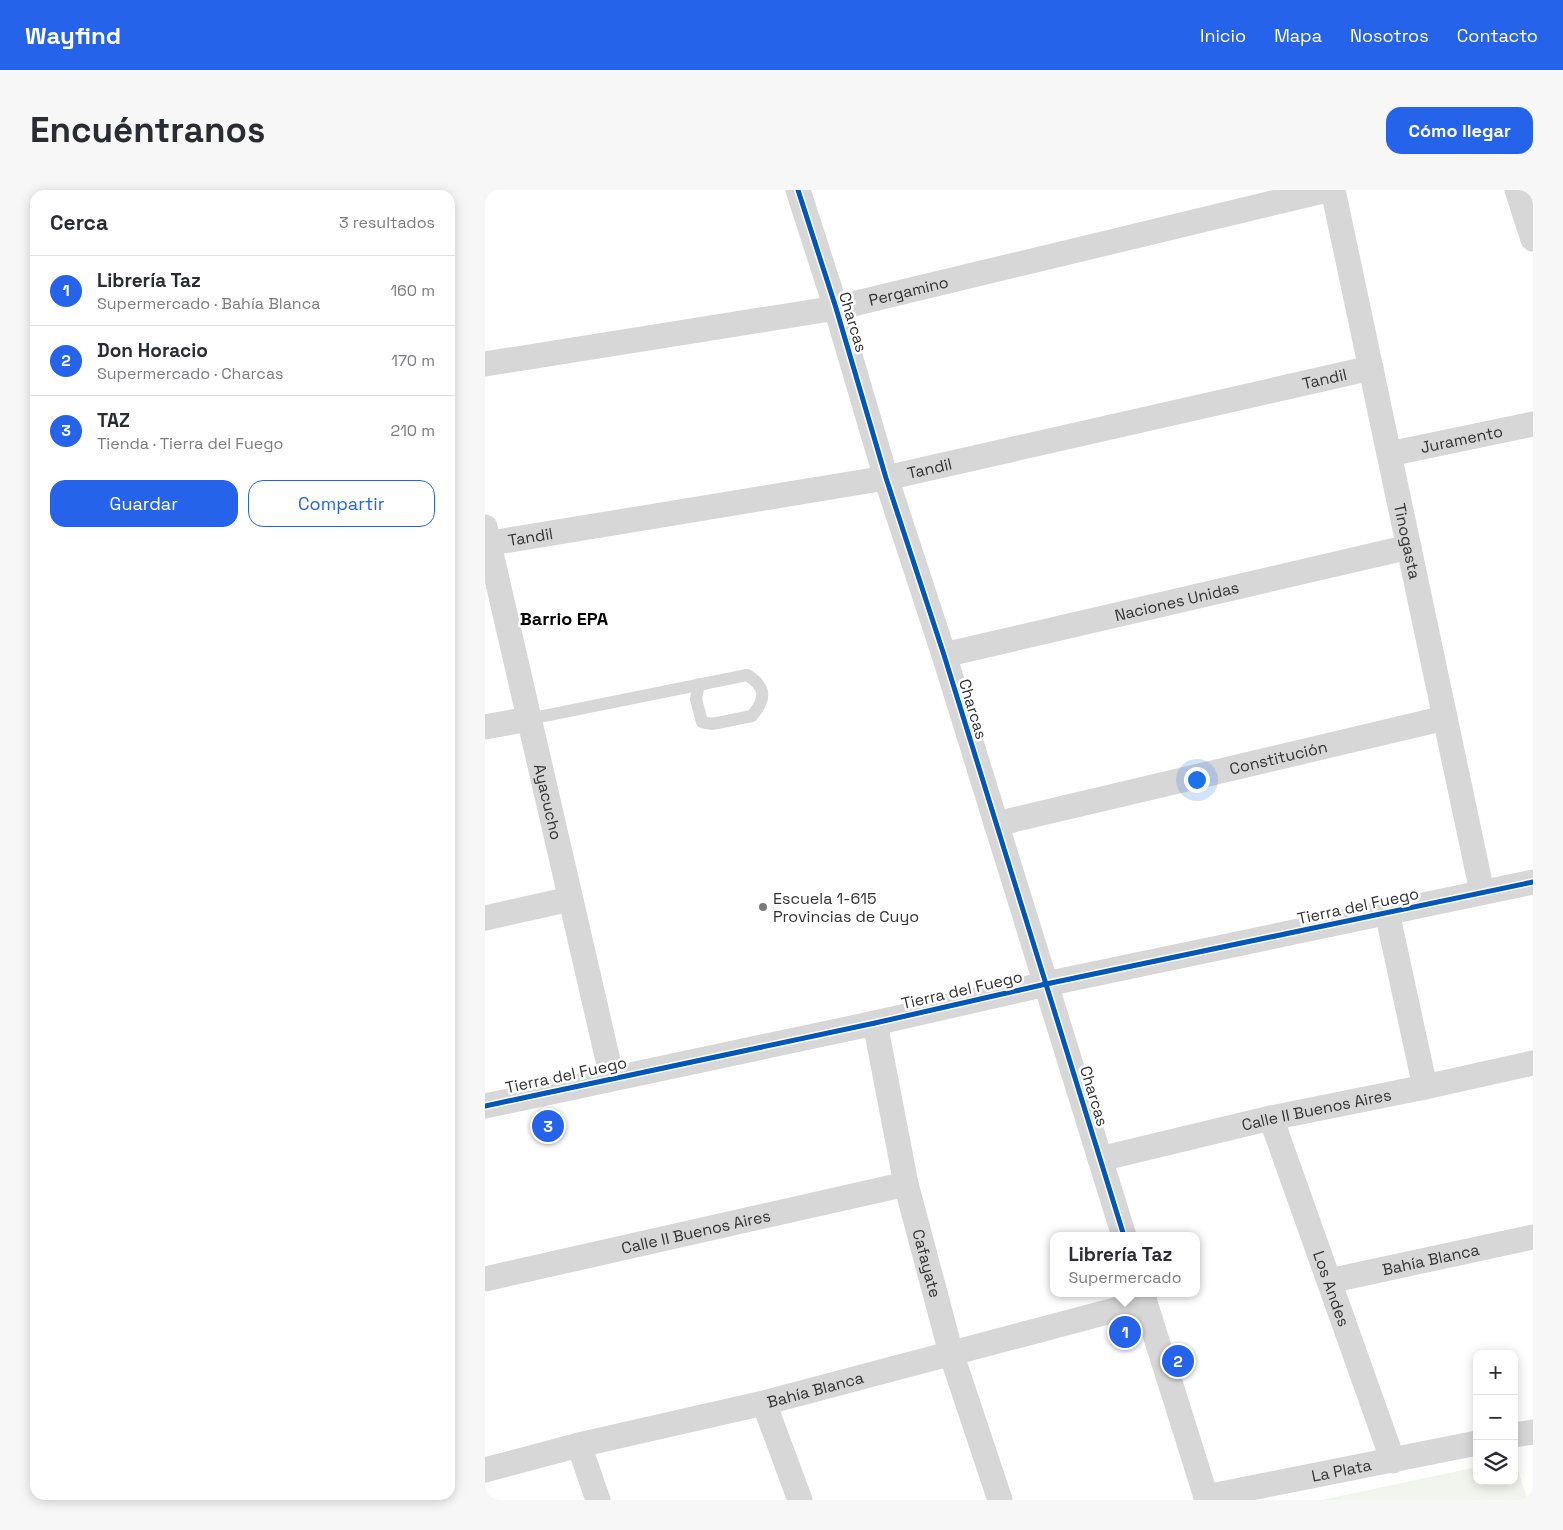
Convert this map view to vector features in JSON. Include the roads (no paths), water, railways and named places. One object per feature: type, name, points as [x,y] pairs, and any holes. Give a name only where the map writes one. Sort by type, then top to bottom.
[{"type":"street","name":"Charcas","points":[[798,190],[836,308],[886,478],[1123,1232]]},
{"type":"street","name":"Pergamino","points":[[485,364],[836,308],[1327,190]]},
{"type":"street","name":"Tinogasta","points":[[1333,190],[1482,892]]},
{"type":"street","points":[[1517,190],[1533,239]]},
{"type":"street","name":"Tandil","points":[[486,538],[886,478],[1371,368]]},
{"type":"street","name":"Juramento","points":[[1389,454],[1533,424]]},
{"type":"street","name":"Ayacucho","points":[[486,538],[612,1078]]},
{"type":"street","name":"Naciones Unidas","points":[[943,655],[1409,547]]},
{"type":"street","name":"Constitución","points":[[996,824],[1445,718]]},
{"type":"street","points":[[485,727],[529,719]]},
{"type":"street","name":"Tierra del Fuego","points":[[485,1106],[1046,984],[1533,882]]},
{"type":"street","points":[[485,918],[571,899]]},
{"type":"street","points":[[1387,912],[1425,1087]]},
{"type":"street","name":"Cafayate","points":[[875,1022],[906,1184],[951,1353],[1000,1500]]},
{"type":"street","name":"Calle II Buenos Aires","points":[[1101,1159],[1271,1118],[1533,1063]]},
{"type":"street","name":"Los Andes","points":[[1271,1118],[1393,1461]]},
{"type":"street","name":"Calle II Buenos Aires","points":[[485,1280],[906,1184]]},
{"type":"street","name":"Bahía Blanca","points":[[1329,1281],[1533,1237]]},
{"type":"street","points":[[1143,1297],[1206,1498]]},
{"type":"street","name":"Bahía Blanca","points":[[485,1470],[764,1403],[951,1353],[1143,1297]]},
{"type":"street","points":[[764,1403],[800,1500]]},
{"type":"street","points":[[1518,1435],[1533,1432]]},
{"type":"street","name":"La Plata","points":[[1206,1498],[1473,1444]]},
{"type":"street","points":[[579,1446],[598,1500]]},
{"type":"lane","points":[[529,719],[699,684],[747,675],[757,681],[763,693],[759,707],[752,716],[712,724],[702,722],[696,699],[699,684]]},
{"type":"place","name":"Escuela 1-615 Provincias de Cuyo","points":[[763,907]]},
{"type":"place","name":"TAZ","points":[[548,1126]]},
{"type":"place","name":"Librería Taz","points":[[1125,1332]]},
{"type":"place","name":"Don Horacio","points":[[1178,1361]]},
{"type":"district","name":"Barrio EPA","points":[[564,618]]}]
